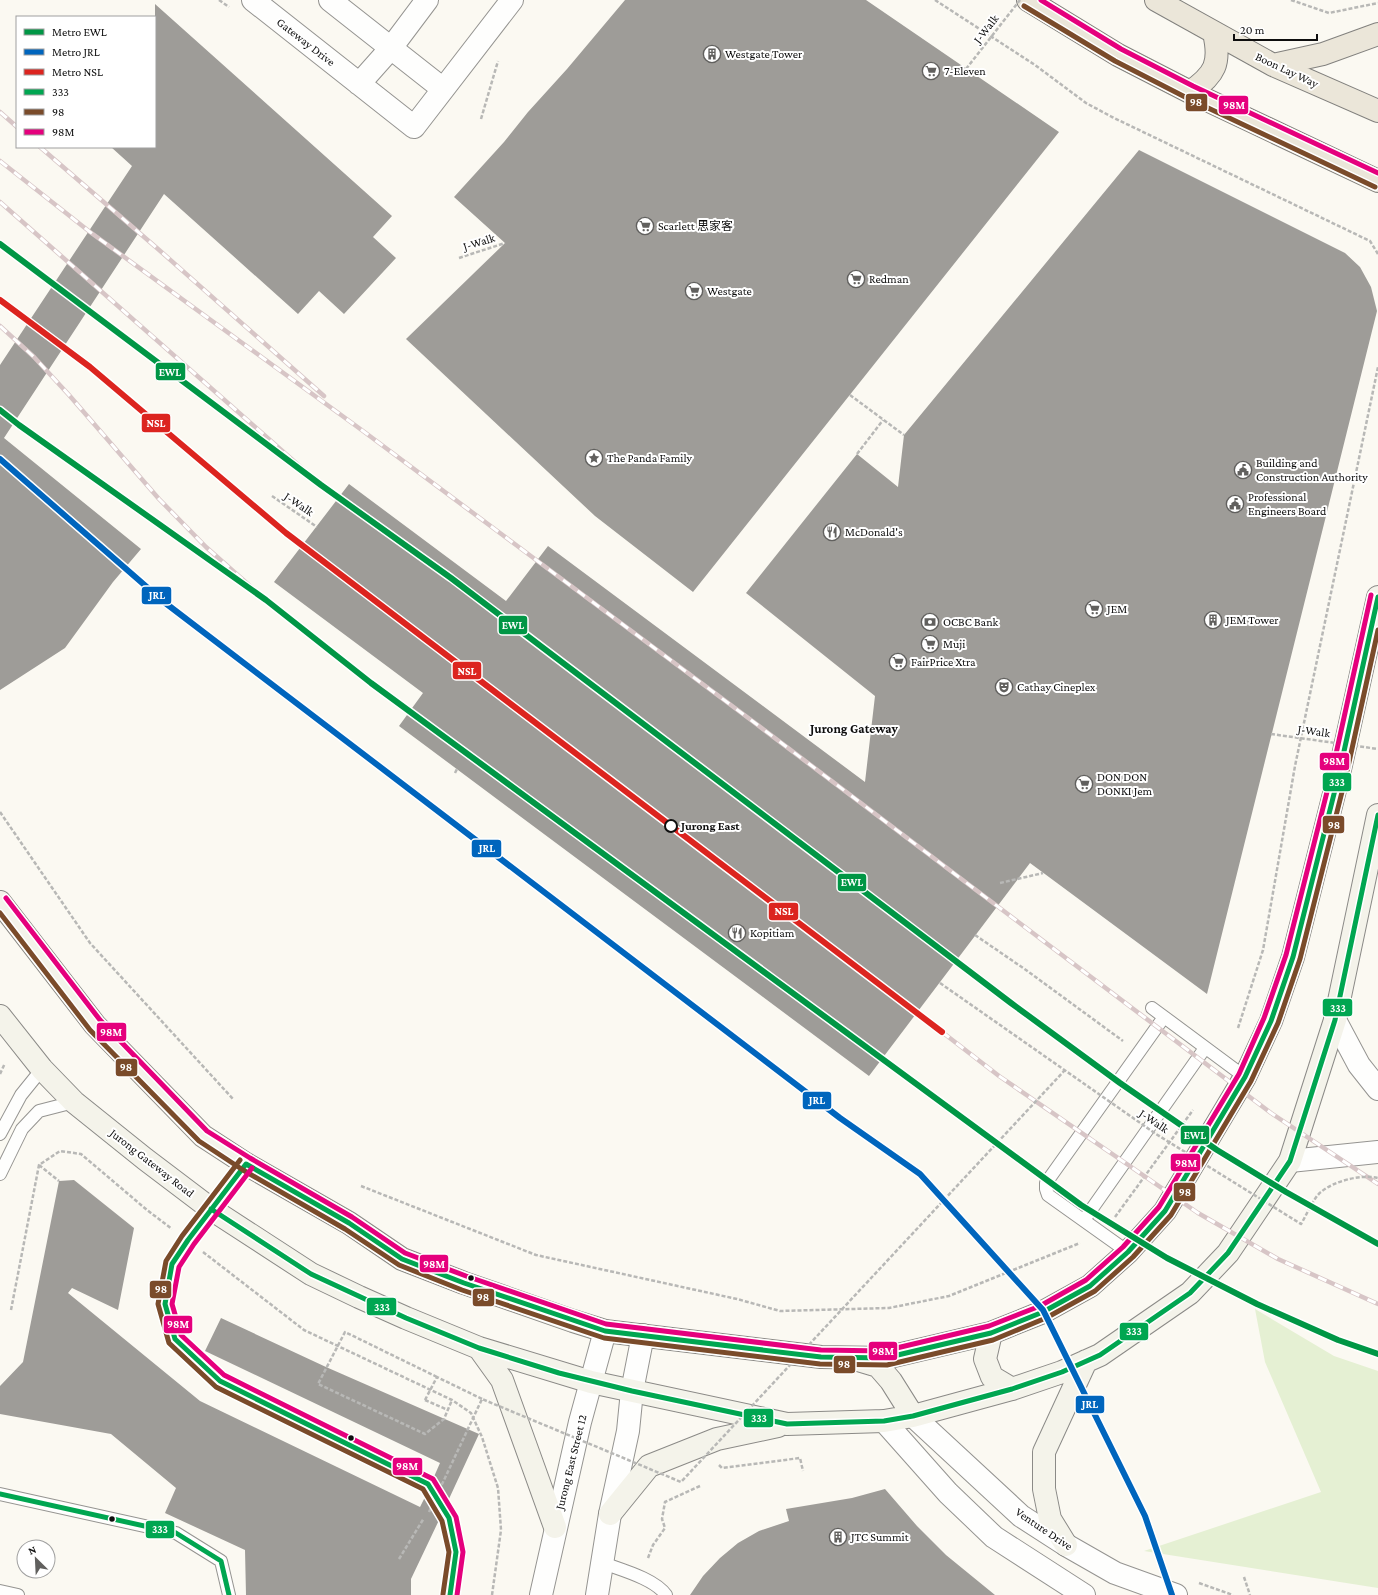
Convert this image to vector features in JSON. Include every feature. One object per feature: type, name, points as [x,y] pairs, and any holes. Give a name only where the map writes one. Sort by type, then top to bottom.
[{"type":"main road","points":[[1028,0],[1118,55],[1190,92],[1378,181]]},
{"type":"main road","name":"Boon Lay Way","points":[[1156,0],[1273,65],[1378,111]]},
{"type":"main road","points":[[1190,92],[1204,82],[1214,68],[1218,50],[1214,33]]},
{"type":"main road","points":[[1273,65],[1323,54],[1378,34]]},
{"type":"main road","points":[[0,902],[95,1025],[203,1136],[246,1164],[349,1223],[402,1259],[464,1283],[605,1331],[822,1357],[885,1358],[991,1333],[1043,1312],[1090,1286],[1128,1252],[1165,1212],[1245,1077],[1271,1021],[1293,957],[1340,774],[1378,597]]},
{"type":"main road","name":"Jurong Gateway Road","points":[[0,1016],[42,1069],[74,1102],[210,1209],[311,1274],[406,1318],[480,1348],[591,1382],[632,1391],[787,1424],[884,1421],[914,1416],[1012,1389],[1062,1372],[1100,1355],[1190,1293],[1228,1253],[1290,1161],[1335,1020],[1378,815]]},
{"type":"main road","points":[[991,1333],[985,1359],[992,1377],[1012,1389]]},
{"type":"main road","points":[[480,1348],[502,1380],[555,1527]]},
{"type":"main road","points":[[853,1358],[878,1366],[891,1380],[914,1416]]},
{"type":"main road","points":[[1066,1545],[1050,1519],[1044,1489],[1044,1452],[1086,1361]]},
{"type":"main road","points":[[610,1514],[649,1466],[717,1439],[787,1424]]},
{"type":"street","name":"Gateway Drive","points":[[253,0],[414,127],[512,0]]},
{"type":"street","points":[[330,0],[444,89]]},
{"type":"street","points":[[359,84],[391,48],[427,0]]},
{"type":"street","points":[[1335,1020],[1359,1065],[1378,1090]]},
{"type":"street","points":[[1290,1161],[1378,1152]]},
{"type":"street","name":"Jurong East Street 12","points":[[541,1595],[555,1527],[605,1331]]},
{"type":"street","points":[[597,1595],[610,1514],[628,1430],[632,1391],[643,1335]]},
{"type":"street","name":"Venture Drive","points":[[914,1416],[1020,1516],[1066,1545],[1115,1573],[1176,1595]]},
{"type":"street","points":[[884,1421],[948,1493],[994,1537],[1084,1595]]},
{"type":"lane","points":[[1152,1008],[1245,1077]]},
{"type":"lane","points":[[1128,1252],[1048,1195],[1046,1183],[1164,1018]]},
{"type":"lane","points":[[1084,1220],[1206,1048]]},
{"type":"lane","points":[[0,1134],[21,1095],[42,1069]]},
{"type":"lane","points":[[0,1174],[22,1129],[39,1112],[74,1102]]},
{"type":"lane","points":[[246,1164],[210,1209],[172,1264],[165,1304],[175,1339],[220,1381],[428,1484],[448,1518],[456,1552],[450,1595]]},
{"type":"lane","points":[[0,1494],[176,1533],[221,1561],[228,1595]]},
{"type":"lane","points":[[603,1563],[641,1577],[662,1590],[666,1595]]},
{"type":"lane","points":[[0,1591],[18,1595]]},
{"type":"path","points":[[935,0],[1035,65],[1086,103],[1112,117],[1370,241],[1378,254]]},
{"type":"path","name":"J-Walk","points":[[966,69],[1020,0]]},
{"type":"path","points":[[1291,0],[1329,13],[1378,3]]},
{"type":"path","name":"J-Walk","points":[[459,258],[505,243]]},
{"type":"path","points":[[1227,1064],[1263,950],[1295,766],[1349,514],[1378,367]]},
{"type":"path","points":[[850,395],[904,435]]},
{"type":"path","points":[[857,454],[883,420]]},
{"type":"path","name":"J-Walk","points":[[272,496],[317,527]]},
{"type":"path","name":"J-Walk","points":[[1271,734],[1378,749]]},
{"type":"path","points":[[455,773],[457,769]]},
{"type":"path","points":[[0,812],[90,943],[232,1099]]},
{"type":"path","points":[[1000,883],[1043,873]]},
{"type":"path","points":[[975,935],[1026,970],[1139,1054]]},
{"type":"path","name":"J-Walk","points":[[940,983],[1156,1134],[1301,1224],[1319,1192],[1334,1184],[1350,1179],[1372,1176],[1378,1178]]},
{"type":"path","points":[[0,1074],[5,1062]]},
{"type":"path","points":[[452,1400],[444,1419],[425,1434],[318,1384],[345,1332],[482,1399],[681,1482],[1065,1070]]},
{"type":"path","points":[[361,1186],[536,1255],[737,1298],[780,1312],[889,1308],[949,1296],[1103,1234],[1197,1105]]},
{"type":"path","points":[[11,1310],[39,1165],[60,1151],[81,1154],[147,1210],[304,1330],[452,1400],[471,1413],[482,1437],[498,1488],[501,1530],[492,1595]]},
{"type":"path","points":[[39,1165],[59,1181]]},
{"type":"path","points":[[437,1377],[425,1400],[448,1410]]},
{"type":"path","points":[[400,1559],[429,1512],[482,1399]]},
{"type":"path","points":[[722,1468],[800,1458],[803,1471]]},
{"type":"path","points":[[641,1577],[652,1545],[665,1528],[662,1518],[665,1502],[700,1486]]},
{"type":"path","points":[[1244,1577],[1250,1595]]},
{"type":"green space","points":[[1255,1309],[1334,1356],[1378,1371],[1378,1588],[1144,1551],[1321,1492],[1265,1362]]},
{"type":"building","name":"Westgate","points":[[625,0],[866,0],[1059,132],[693,592],[595,516],[406,339],[505,243],[454,197],[504,142]]},
{"type":"building","points":[[155,4],[392,216],[373,237],[396,258],[344,314],[319,291],[298,314],[164,194],[4,438],[141,549],[113,582],[65,648],[0,690],[0,365],[132,166],[112,148],[156,148]]},
{"type":"building","points":[[1139,150],[1345,253],[1360,267],[1371,287],[1377,311],[1207,994],[1030,863],[869,1076],[399,726],[423,693],[274,582],[349,484],[506,601],[548,546],[865,782],[875,696],[746,593],[857,454],[898,487],[904,435]]},
{"type":"building","points":[[74,1180],[134,1228],[118,1310],[72,1288],[68,1293],[200,1401],[420,1507],[426,1495],[440,1518],[411,1579],[411,1595],[246,1595],[245,1550],[165,1513],[176,1488],[111,1434],[0,1414],[0,1386],[23,1362],[59,1181]]},
{"type":"building","points":[[221,1318],[326,1367],[479,1434],[448,1501],[433,1479],[440,1463],[205,1351]]},
{"type":"building","name":"JTC Summit","points":[[885,1489],[917,1526],[946,1555],[995,1595],[690,1595],[703,1576],[720,1558],[738,1543],[759,1531],[789,1521],[786,1509],[852,1498]]},
{"type":"railway","points":[[0,112],[16,126]]},
{"type":"railway","points":[[41,148],[324,396]]},
{"type":"railway","points":[[0,161],[90,232],[363,431],[751,720],[1271,1113],[1378,1184]]},
{"type":"railway","points":[[0,202],[321,485]]},
{"type":"railway","points":[[0,326],[34,357],[69,395],[159,499],[206,547],[266,600]]},
{"type":"railway","points":[[942,1032],[999,1076],[1198,1213],[1278,1259],[1378,1304]]},
{"type":"metro line","name":"EWL","points":[[0,244],[321,485],[451,578],[1011,1003],[1120,1083],[1217,1150],[1286,1192],[1378,1244]]},
{"type":"metro line","name":"NSL","points":[[0,300],[90,367],[286,533],[942,1032]]},
{"type":"metro line","name":"EWL","points":[[0,410],[266,600],[371,683],[1081,1205],[1167,1258],[1257,1304],[1338,1340],[1378,1354]]},
{"type":"metro line","name":"JRL","points":[[0,459],[164,602],[840,1118],[920,1174],[1043,1310],[1145,1516],[1172,1595]]},
{"type":"transit line","name":"98M","points":[[1041,0],[1121,49],[1193,86],[1378,173]]},
{"type":"transit line","name":"98","points":[[1024,6],[1115,61],[1187,98],[1375,187]]},
{"type":"transit line","name":"98M","points":[[6,898],[100,1020],[207,1131],[250,1158],[352,1217],[405,1253],[466,1276],[606,1324],[821,1350],[884,1351],[989,1326],[1040,1306],[1086,1280],[1123,1247],[1159,1207],[1239,1074],[1264,1018],[1286,955],[1332,772],[1371,595]]},
{"type":"transit line","name":"333","points":[[450,1595],[456,1552],[449,1518],[428,1484],[220,1381],[175,1339],[165,1304],[172,1264],[188,1240],[246,1164],[349,1223],[402,1259],[464,1283],[605,1331],[821,1357],[885,1358],[991,1333],[1043,1312],[1090,1286],[1128,1252],[1165,1211],[1245,1077],[1271,1021],[1293,957],[1339,774],[1378,597]]},
{"type":"transit line","name":"98","points":[[0,913],[90,1030],[199,1141],[243,1170],[345,1229],[399,1265],[462,1290],[604,1338],[820,1364],[887,1365],[993,1340],[1046,1318],[1095,1291],[1133,1257],[1171,1215],[1251,1081],[1278,1023],[1300,959],[1346,776],[1378,630]]},
{"type":"transit line","name":"333","points":[[211,1209],[311,1274],[406,1318],[479,1348],[559,1373],[632,1391],[787,1424],[884,1421],[913,1416],[1012,1389],[1062,1372],[1100,1355],[1190,1293],[1228,1253],[1290,1161],[1335,1020],[1378,815]]},
{"type":"transit line","name":"98","points":[[240,1160],[182,1236],[166,1261],[158,1304],[169,1343],[216,1387],[423,1489],[442,1521],[449,1552],[443,1594]]},
{"type":"transit line","name":"98M","points":[[252,1168],[194,1244],[179,1267],[172,1304],[181,1335],[224,1375],[433,1479],[456,1517],[463,1552],[457,1595]]},
{"type":"transit line","name":"333","points":[[0,1494],[176,1533],[221,1561],[229,1595]]},
{"type":"place","name":"Westgate Tower","points":[[712,54]]},
{"type":"place","name":"7-Eleven","points":[[931,71]]},
{"type":"place","name":"Scarlett 思家客","points":[[645,226]]},
{"type":"place","name":"Redman","points":[[856,279]]},
{"type":"place","name":"Westgate","points":[[694,291]]},
{"type":"place","name":"The Panda Family","points":[[594,458]]},
{"type":"place","name":"Building and Construction Authority","points":[[1243,470]]},
{"type":"place","name":"Professional Engineers Board","points":[[1235,504]]},
{"type":"place","name":"McDonald's","points":[[832,532]]},
{"type":"place","name":"JEM","points":[[1094,609]]},
{"type":"place","name":"JEM Tower","points":[[1213,620]]},
{"type":"place","name":"OCBC Bank","points":[[930,622]]},
{"type":"place","name":"Muji","points":[[930,644]]},
{"type":"place","name":"FairPrice Xtra","points":[[898,662]]},
{"type":"place","name":"Cathay Cineplex","points":[[1004,687]]},
{"type":"place","name":"DON DON DONKI Jem","points":[[1084,784]]},
{"type":"place","name":"Jurong East","points":[[671,826]]},
{"type":"place","name":"Kopitiam","points":[[737,933]]},
{"type":"place","name":"JTC Summit","points":[[838,1537]]},
{"type":"district","name":"Jurong Gateway","points":[[854,728]]}]
